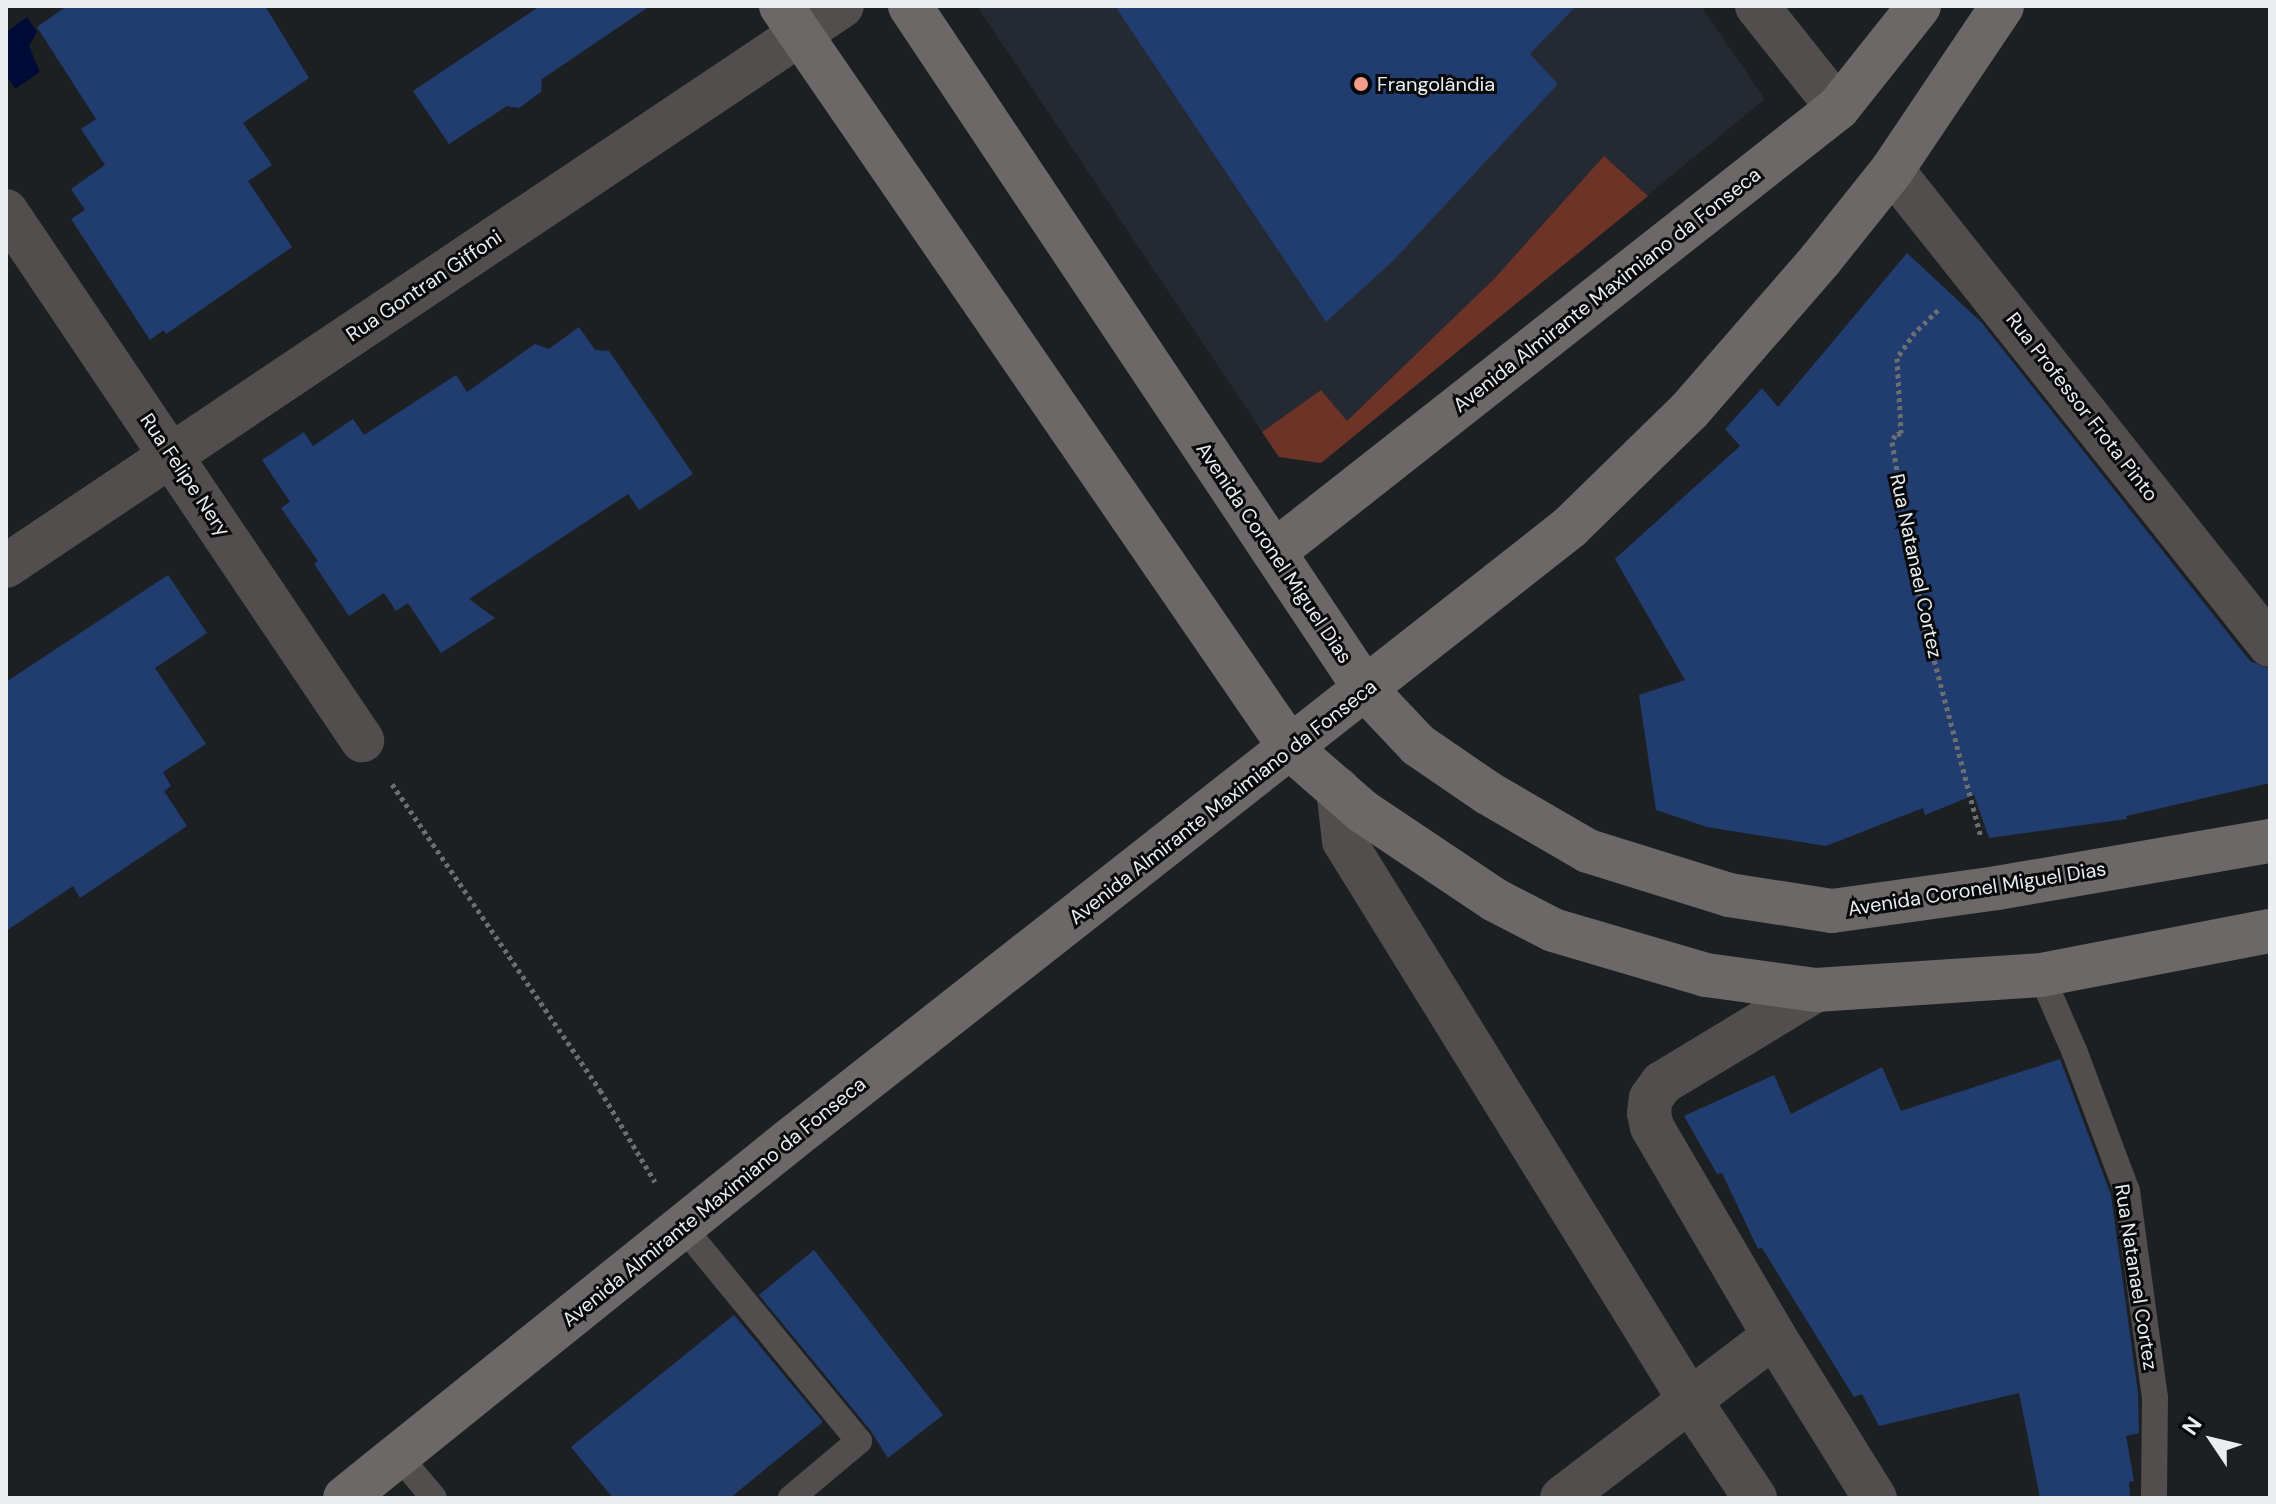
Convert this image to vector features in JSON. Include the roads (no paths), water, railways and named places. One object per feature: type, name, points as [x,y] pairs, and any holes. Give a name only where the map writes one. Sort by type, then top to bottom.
[{"type":"main road","name":"Avenida Coronel Miguel Dias","points":[[910,6],[1366,690],[1430,753],[1488,793],[1602,856],[1729,895],[1832,911],[1997,888],[2270,841]]},
{"type":"main road","name":"Avenida Almirante Maximiano da Fonseca","points":[[1274,552],[1838,108],[1919,6]]},
{"type":"main road","name":"Avenida Almirante Maximiano da Fonseca","points":[[345,1498],[683,1227],[1570,527],[1689,411],[1821,259],[1892,170],[2002,6]]},
{"type":"main road","points":[[790,20],[1291,749],[1362,811],[1495,900],[1553,930],[1706,975],[1816,990],[2041,975],[2270,931]]},
{"type":"street","name":"Rua Gontran Giffoni","points":[[6,566],[172,455],[790,20],[842,6]]},
{"type":"street","points":[[1757,6],[1838,108]]},
{"type":"street","name":"Rua Professor Frota Pinto","points":[[1892,170],[2270,645]]},
{"type":"street","name":"Rua Felipe Nery","points":[[6,211],[362,740]]},
{"type":"street","points":[[1338,789],[1344,841],[1689,1399],[1755,1498]]},
{"type":"street","points":[[1816,990],[1662,1083],[1651,1098],[1649,1113],[1652,1127],[1774,1336],[1875,1498]]},
{"type":"street","points":[[1562,1498],[1774,1336]]},
{"type":"lane","name":"Rua Natanael Cortez","points":[[2041,975],[2075,1053],[2127,1191],[2155,1398],[2154,1498]]},
{"type":"lane","points":[[683,1227],[859,1441],[791,1498]]},
{"type":"lane","points":[[398,1455],[434,1498]]},
{"type":"water","points":[[27,17],[37,32],[29,46],[40,72],[15,89],[6,75],[6,32]]},
{"type":"place","name":"Frangolândia","points":[[1361,84]]}]
